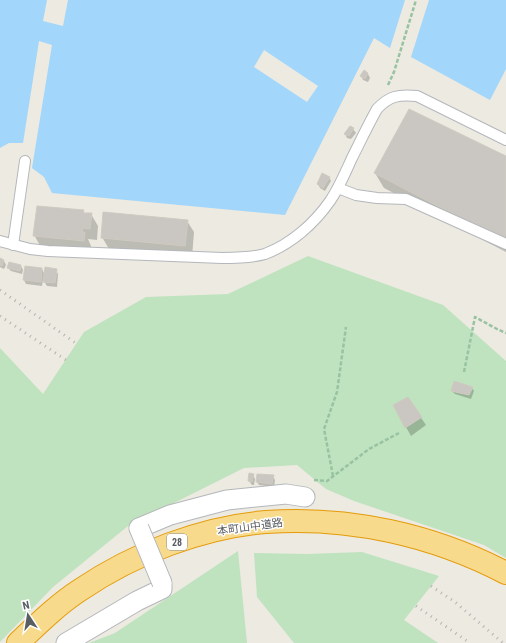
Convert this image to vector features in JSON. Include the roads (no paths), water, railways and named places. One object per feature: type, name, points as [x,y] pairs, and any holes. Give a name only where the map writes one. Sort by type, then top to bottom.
[{"type":"highway","name":"本町山中道路","points":[[18,643],[40,621],[79,590],[128,562],[184,540],[216,531],[266,522],[296,521],[343,523],[364,532],[426,552],[479,572],[506,586]]},
{"type":"highway","name":"本町山中道路","points":[[34,643],[65,615],[85,600],[134,572],[196,548],[240,537],[294,532],[342,534],[395,532],[458,550],[506,573]]},
{"type":"street","points":[[66,643],[137,601],[162,589],[162,583],[139,528],[170,515],[227,500],[286,494],[308,489]]},
{"type":"lane","points":[[0,241],[30,249],[48,251],[222,258],[247,257],[264,254],[279,247],[305,230],[320,214],[330,202],[338,188],[377,109],[387,100],[397,95],[416,96],[506,140]]},
{"type":"lane","points":[[13,245],[25,161]]},
{"type":"lane","points":[[338,188],[356,195],[377,198],[406,199],[506,244]]},
{"type":"water","points":[[0,0],[47,0],[43,21],[63,26],[68,0],[405,0],[390,48],[374,38],[285,215],[52,193],[44,177],[32,168],[52,45],[39,41],[23,143],[9,143],[0,148]],"holes":[[[264,50],[318,86],[307,102],[254,67]]]},
{"type":"water","points":[[429,0],[506,0],[506,69],[490,100],[411,57]]},
{"type":"railway","points":[[0,290],[77,344]]},
{"type":"railway","points":[[0,316],[66,360]]},
{"type":"railway","points":[[431,586],[455,602],[503,643]]},
{"type":"railway","points":[[416,606],[470,643]]}]
